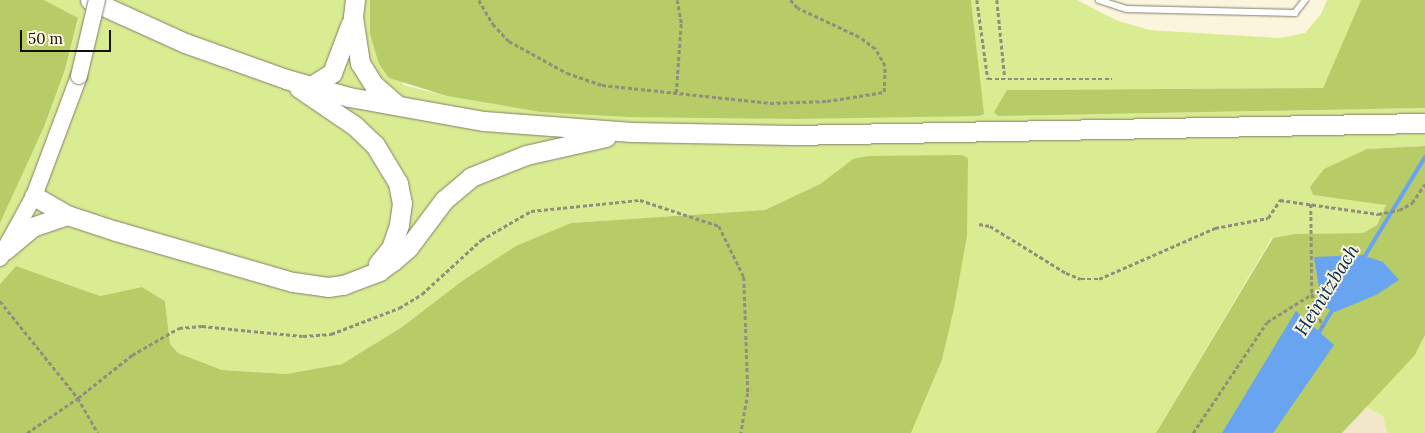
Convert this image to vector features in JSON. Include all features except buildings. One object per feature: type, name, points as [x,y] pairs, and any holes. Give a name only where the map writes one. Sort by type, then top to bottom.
[{"type":"highway","points":[[90,0],[185,43],[286,79],[400,107],[484,121],[632,132],[924,133],[1425,123]]},
{"type":"highway","points":[[311,86],[332,73],[354,9]]},
{"type":"highway","points":[[354,9],[357,49],[365,74],[400,107]]},
{"type":"highway","points":[[286,79],[364,134],[384,156],[398,183],[402,208],[396,235],[383,258],[363,278]]},
{"type":"highway","points":[[34,196],[68,214],[293,282],[328,287],[363,278],[386,266],[408,248],[444,200],[471,177],[541,151],[632,132]]},
{"type":"highway","points":[[2,254],[32,226],[68,214]]},
{"type":"main road","points":[[2,254],[34,196],[79,76],[97,0]]},
{"type":"lane","points":[[1098,0],[1127,9],[1295,13],[1305,0]]},
{"type":"path","points":[[479,0],[493,24],[509,41],[567,73],[602,84],[770,104],[827,101],[884,92],[885,66],[874,49],[859,37],[797,8],[790,0]]},
{"type":"path","points":[[676,93],[682,23],[677,0]]},
{"type":"path","points":[[977,0],[988,79],[1112,79]]},
{"type":"path","points":[[997,0],[1005,78]]},
{"type":"path","points":[[979,224],[990,226],[1066,273],[1081,279],[1099,279],[1214,228],[1268,218],[1280,200],[1378,214],[1399,210],[1412,203],[1425,184]]},
{"type":"path","points":[[26,433],[78,398],[132,355],[179,328],[202,326],[303,336],[331,334],[399,308],[422,294],[482,240],[531,211],[640,200],[719,226],[744,277],[748,393],[741,433]]},
{"type":"path","points":[[1311,204],[1312,294],[1323,327]]},
{"type":"path","points":[[1193,433],[1267,322],[1312,294]]},
{"type":"path","points":[[0,301],[78,398],[98,433]]},
{"type":"shaded area","points":[[1364,406],[1383,416],[1387,433],[1342,433]]},
{"type":"green space","points":[[0,0],[44,0],[78,18],[65,70],[44,127],[0,223]]},
{"type":"green space","points":[[44,0],[370,0],[370,34],[404,85],[447,96],[540,112],[793,119],[983,114],[971,0],[1077,0],[1116,20],[1149,30],[1280,38],[1305,33],[1321,14],[1327,0],[1361,0],[1323,88],[1007,90],[998,116],[1425,108],[1425,146],[1367,149],[1378,202],[1386,205],[1377,225],[1363,233],[1294,234],[1272,238],[1156,433],[911,433],[942,360],[967,236],[853,159],[820,184],[765,210],[571,223],[516,247],[462,281],[402,327],[342,364],[286,374],[222,370],[178,353],[170,344],[165,301],[142,287],[100,296],[16,266],[0,284],[0,223],[44,127],[65,71],[78,19]]},
{"type":"green space","points":[[370,0],[971,0],[984,114],[979,116],[793,119],[629,117],[540,112],[447,96],[389,78],[379,64],[370,34]]},
{"type":"green space","points":[[1361,0],[1425,0],[1425,108],[998,116],[994,112],[1007,90],[1323,88]]},
{"type":"green space","points":[[1425,146],[1425,335],[1415,355],[1342,433],[1156,433],[1273,238],[1294,234],[1363,233],[1377,225],[1386,205],[1313,195],[1310,187],[1324,169],[1367,149]]},
{"type":"green space","points":[[962,155],[968,158],[967,236],[954,308],[942,360],[911,433],[0,433],[0,284],[16,266],[100,296],[142,287],[165,301],[170,344],[178,353],[222,370],[286,374],[342,364],[402,327],[462,281],[516,246],[571,223],[765,210],[820,184],[853,159],[869,156]]},
{"type":"green space","points":[[1425,335],[1425,433],[1387,433],[1383,416],[1364,406],[1415,355]]},
{"type":"water","points":[[1362,255],[1383,262],[1399,280],[1376,295],[1335,312],[1322,306],[1314,257]]},
{"type":"water","points":[[1296,311],[1334,345],[1273,433],[1222,433]]},
{"type":"waterway","name":"Heinitzbach","points":[[1363,259],[1425,157]]},
{"type":"waterway","name":"Heinitzbach","points":[[1318,334],[1335,306]]}]
